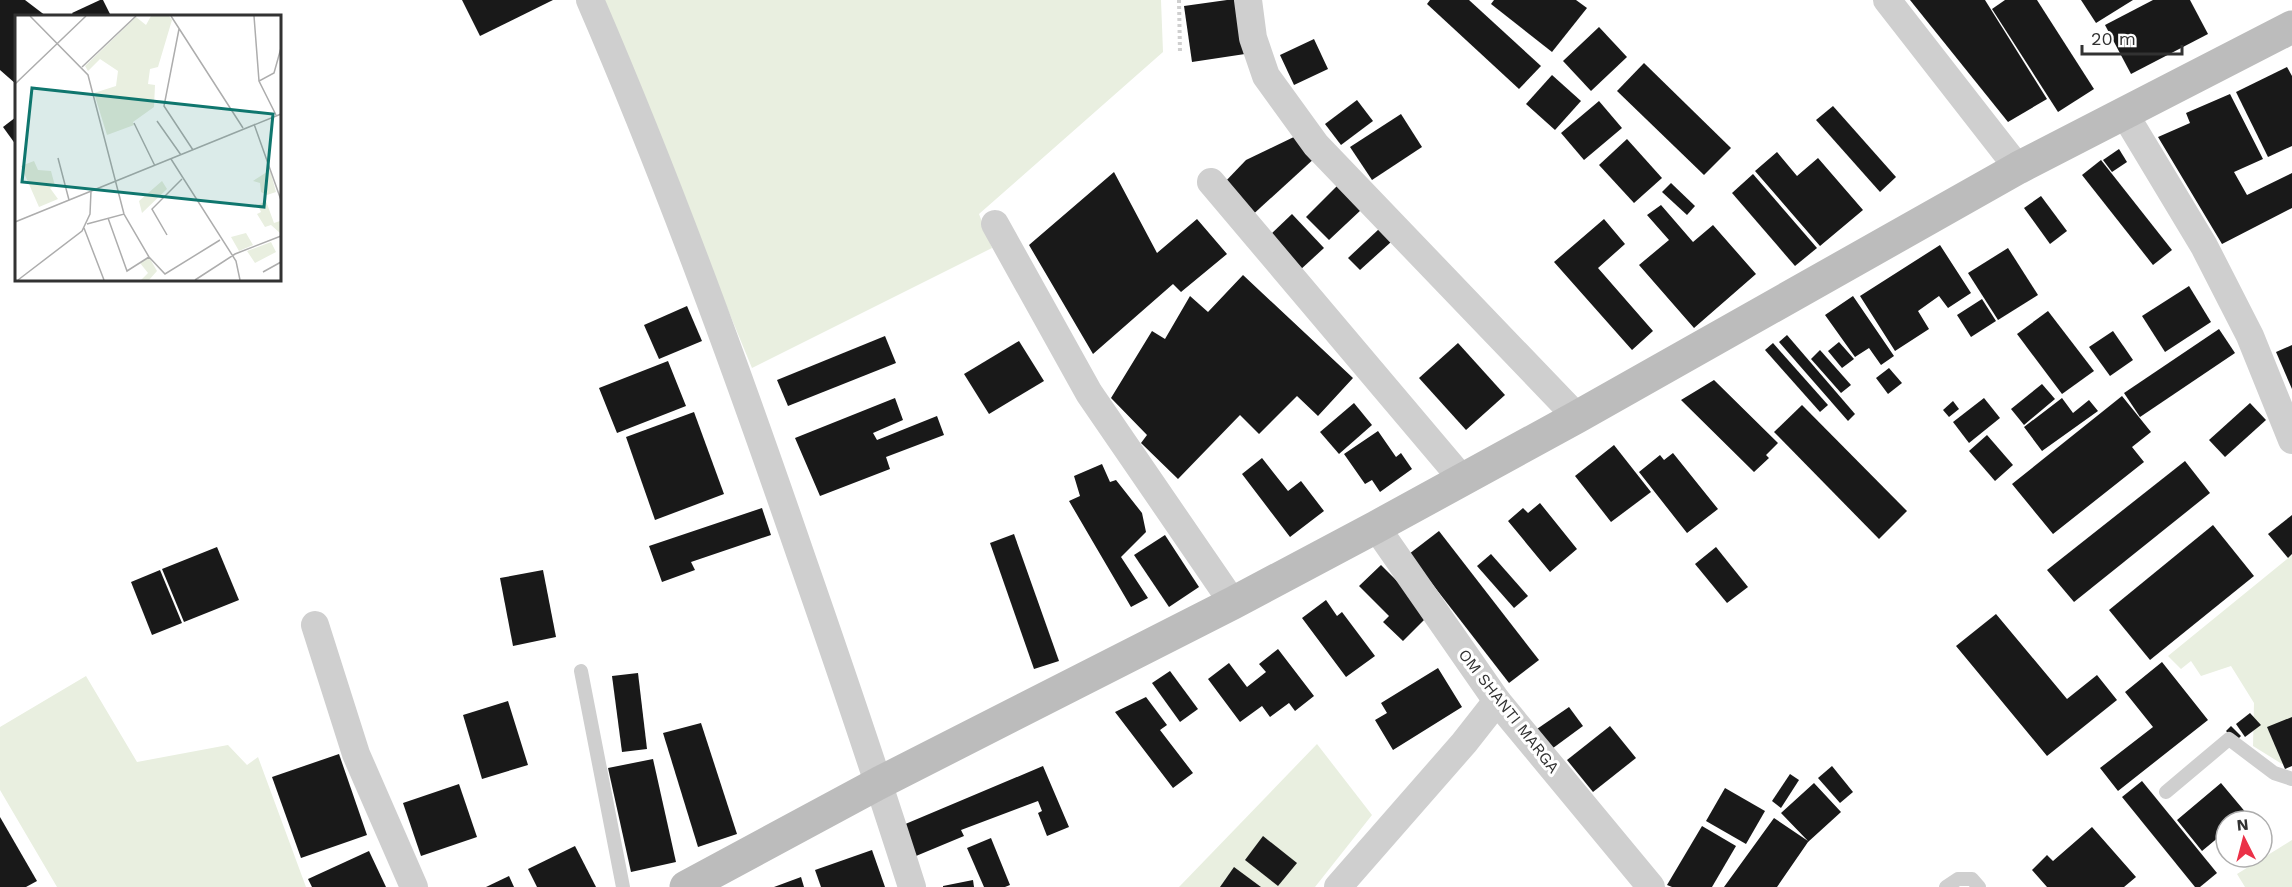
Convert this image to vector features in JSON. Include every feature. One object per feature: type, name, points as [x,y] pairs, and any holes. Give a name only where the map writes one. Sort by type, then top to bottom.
[{"type":"street","points":[[590,0],[639,114],[747,398],[879,783],[912,887]]},
{"type":"street","points":[[1248,0],[1253,38],[1266,76],[1316,145],[1577,417]]},
{"type":"street","points":[[1887,0],[2018,168]]},
{"type":"street","points":[[686,887],[879,783],[1233,603],[1376,527],[1577,417],[2018,168],[2292,27]]},
{"type":"street","points":[[2124,113],[2204,246],[2250,336],[2292,440]]},
{"type":"street","points":[[1211,183],[1463,480]]},
{"type":"street","points":[[994,224],[1089,393],[1233,603]]},
{"type":"street","name":"OM SHANTI MARGA","points":[[1376,527],[1497,701],[1650,887]]},
{"type":"street","points":[[315,625],[356,753],[414,887]]},
{"type":"street","points":[[1338,887],[1464,743],[1497,701]]},
{"type":"lane","points":[[581,671],[623,887]]},
{"type":"lane","points":[[2166,792],[2229,739],[2274,773],[2292,779]]},
{"type":"lane","points":[[1946,887],[1958,879],[1972,879],[1979,887]]},
{"type":"path","points":[[1179,0],[1180,53]]},
{"type":"green space","points":[[600,0],[1161,0],[1163,52],[979,214],[992,248],[752,368]]},
{"type":"green space","points":[[2292,555],[2292,766],[2282,764],[2253,746],[2254,703],[2231,666],[2201,676],[2191,661],[2181,669],[2168,656]]},
{"type":"green space","points":[[86,676],[137,762],[228,745],[247,765],[258,757],[306,887],[57,887],[0,790],[0,727]]},
{"type":"green space","points":[[1317,744],[1372,815],[1315,887],[1179,887]]},
{"type":"green space","points":[[2292,840],[2292,887],[2245,887],[2237,874],[2245,869],[2274,869],[2274,851]]},
{"type":"building","points":[[0,0],[25,0],[45,15],[15,15],[15,83],[0,70]]},
{"type":"building","points":[[103,0],[110,15],[73,15],[72,13]]},
{"type":"building","points":[[462,0],[553,0],[480,36]]},
{"type":"building","points":[[1237,0],[1245,54],[1192,62],[1184,6]]},
{"type":"building","points":[[1430,0],[1469,0],[1541,66],[1519,89],[1427,4]]},
{"type":"building","points":[[1494,0],[1576,0],[1587,8],[1552,52],[1491,4]]},
{"type":"building","points":[[1910,0],[1985,0],[2047,99],[2008,122]]},
{"type":"building","points":[[2005,0],[2037,0],[2094,89],[2058,112],[1992,9]]},
{"type":"building","points":[[2081,0],[2133,0],[2096,23]]},
{"type":"building","points":[[2153,0],[2190,0],[2208,34],[2131,74],[2105,25]]},
{"type":"building","points":[[1599,27],[1627,57],[1591,91],[1563,61]]},
{"type":"building","points":[[1314,39],[1328,69],[1294,85],[1280,55]]},
{"type":"building","points":[[1644,63],[1731,148],[1704,175],[1617,91]]},
{"type":"building","points":[[2287,67],[2292,76],[2292,146],[2268,157],[2236,92]]},
{"type":"building","points":[[1552,75],[1581,101],[1555,130],[1526,104]]},
{"type":"building","points":[[2230,94],[2263,159],[2234,172],[2247,195],[2292,173],[2292,208],[2222,244],[2158,137],[2190,123],[2186,113]]},
{"type":"building","points":[[1357,100],[1373,121],[1341,145],[1325,124]]},
{"type":"building","points":[[1599,101],[1622,128],[1584,160],[1561,133]]},
{"type":"building","points":[[1833,106],[1896,177],[1880,192],[1816,120]]},
{"type":"building","points":[[1401,114],[1422,147],[1372,180],[1350,147]]},
{"type":"building","points":[[15,118],[15,144],[3,127]]},
{"type":"building","points":[[1298,135],[1317,156],[1248,219],[1222,185],[1246,160]]},
{"type":"building","points":[[1627,139],[1662,178],[1634,203],[1599,165]]},
{"type":"building","points":[[2119,149],[2127,162],[2112,172],[2103,160]]},
{"type":"building","points":[[1777,152],[1797,176],[1818,158],[1863,210],[1820,246],[1755,171]]},
{"type":"building","points":[[2101,160],[2172,250],[2153,265],[2082,175]]},
{"type":"building","points":[[1114,172],[1157,253],[1197,219],[1227,254],[1181,292],[1173,284],[1093,354],[1029,245]]},
{"type":"building","points":[[1753,174],[1817,248],[1795,266],[1732,193]]},
{"type":"building","points":[[1671,183],[1695,206],[1687,215],[1662,192]]},
{"type":"building","points":[[1338,185],[1362,209],[1329,240],[1306,217]]},
{"type":"building","points":[[2041,196],[2067,231],[2050,244],[2024,208]]},
{"type":"building","points":[[1661,205],[1693,242],[1713,225],[1756,274],[1694,328],[1639,265],[1669,240],[1647,215]]},
{"type":"building","points":[[1292,214],[1324,248],[1299,271],[1267,238]]},
{"type":"building","points":[[1604,219],[1625,244],[1598,268],[1653,331],[1632,350],[1554,262]]},
{"type":"building","points":[[1379,229],[1391,242],[1360,270],[1348,258]]},
{"type":"building","points":[[1940,245],[1971,293],[1948,308],[1939,296],[1918,311],[1929,329],[1895,351],[1860,296]]},
{"type":"building","points":[[2008,248],[2038,295],[1998,320],[1968,273]]},
{"type":"building","points":[[1243,275],[1353,378],[1318,416],[1297,396],[1259,434],[1240,415],[1178,479],[1141,443],[1147,435],[1111,398],[1152,331],[1165,339],[1190,296],[1208,312]]},
{"type":"building","points":[[2189,286],[2211,322],[2165,352],[2142,316]]},
{"type":"building","points":[[1853,296],[1894,356],[1881,365],[1869,348],[1855,357],[1825,315]]},
{"type":"building","points":[[1982,299],[1996,321],[1971,337],[1957,315]]},
{"type":"building","points":[[687,306],[702,341],[659,359],[644,325]]},
{"type":"building","points":[[2048,311],[2094,371],[2062,394],[2017,334]]},
{"type":"building","points":[[2219,329],[2235,353],[2140,417],[2124,393]]},
{"type":"building","points":[[2113,331],[2133,360],[2110,376],[2089,347]]},
{"type":"building","points":[[1787,335],[1855,414],[1848,421],[1779,342]]},
{"type":"building","points":[[885,336],[896,363],[788,406],[777,380]]},
{"type":"building","points":[[1019,341],[1044,381],[989,414],[964,374]]},
{"type":"building","points":[[1839,342],[1854,359],[1842,368],[1828,351]]},
{"type":"building","points":[[1458,343],[1505,395],[1466,430],[1419,378]]},
{"type":"building","points":[[1773,343],[1828,405],[1820,412],[1765,350]]},
{"type":"building","points":[[2292,345],[2292,389],[2276,352]]},
{"type":"building","points":[[1820,350],[1851,385],[1841,393],[1811,359]]},
{"type":"building","points":[[668,361],[686,406],[617,433],[599,388]]},
{"type":"building","points":[[1889,368],[1902,383],[1888,394],[1876,378]]},
{"type":"building","points":[[1714,380],[1778,443],[1766,455],[1769,458],[1754,472],[1681,400]]},
{"type":"building","points":[[2042,384],[2055,399],[2024,425],[2011,409]]},
{"type":"building","points":[[2122,396],[2151,432],[2132,447],[2144,462],[2053,534],[2012,484]]},
{"type":"building","points":[[895,398],[903,420],[873,433],[877,440],[937,416],[944,435],[886,457],[890,469],[820,496],[795,438]]},
{"type":"building","points":[[1984,398],[2000,418],[1969,443],[1953,422]]},
{"type":"building","points":[[2062,398],[2073,413],[2089,400],[2098,411],[2042,451],[2024,427]]},
{"type":"building","points":[[1953,401],[1959,409],[1949,417],[1943,410]]},
{"type":"building","points":[[1354,403],[1372,425],[1339,454],[1320,432]]},
{"type":"building","points":[[2250,403],[2266,420],[2225,457],[2209,440]]},
{"type":"building","points":[[1802,405],[1907,511],[1879,539],[1774,432]]},
{"type":"building","points":[[694,412],[724,494],[655,520],[626,437]]},
{"type":"building","points":[[1378,431],[1396,457],[1401,453],[1412,469],[1380,492],[1372,480],[1365,484],[1344,454]]},
{"type":"building","points":[[1987,435],[2013,465],[1995,481],[1969,451]]},
{"type":"building","points":[[1614,445],[1651,492],[1611,522],[1575,476]]},
{"type":"building","points":[[1673,453],[1718,509],[1687,533],[1639,472],[1660,455],[1664,460]]},
{"type":"building","points":[[1262,458],[1288,491],[1301,481],[1324,511],[1290,537],[1242,474]]},
{"type":"building","points":[[2185,461],[2210,493],[2074,602],[2047,570]]},
{"type":"building","points":[[1102,464],[1110,482],[1116,480],[1142,513],[1146,532],[1121,557],[1148,598],[1131,607],[1069,501],[1080,496],[1074,476]]},
{"type":"building","points":[[1540,503],[1577,549],[1550,572],[1508,521],[1523,508],[1528,513]]},
{"type":"building","points":[[762,508],[771,535],[691,562],[695,570],[662,582],[649,546]]},
{"type":"building","points":[[2292,515],[2292,554],[2288,558],[2268,534]]},
{"type":"building","points":[[2213,525],[2254,576],[2150,660],[2109,610]]},
{"type":"building","points":[[1439,531],[1539,660],[1509,683],[1409,554]]},
{"type":"building","points":[[1014,534],[1059,661],[1034,669],[990,543]]},
{"type":"building","points":[[1165,535],[1199,587],[1169,607],[1134,555]]},
{"type":"building","points":[[217,547],[239,600],[184,622],[162,569]]},
{"type":"building","points":[[1716,547],[1748,587],[1727,603],[1695,564]]},
{"type":"building","points":[[1491,554],[1528,596],[1514,608],[1477,566]]},
{"type":"building","points":[[1381,565],[1430,614],[1403,641],[1383,622],[1389,616],[1359,586]]},
{"type":"building","points":[[160,570],[182,623],[152,635],[131,582]]},
{"type":"building","points":[[543,570],[556,637],[513,646],[500,578]]},
{"type":"building","points":[[1326,600],[1337,616],[1342,612],[1375,656],[1346,677],[1302,618]]},
{"type":"building","points":[[1996,614],[2067,699],[2097,675],[2117,700],[2047,756],[1956,646]]},
{"type":"building","points":[[1278,649],[1314,696],[1295,711],[1289,703],[1270,717],[1262,706],[1240,722],[1208,679],[1229,663],[1247,687],[1266,672],[1259,664]]},
{"type":"building","points":[[2162,662],[2208,720],[2118,791],[2100,768],[2153,727],[2125,692]]},
{"type":"building","points":[[1438,668],[1462,707],[1393,750],[1375,720],[1387,713],[1381,703]]},
{"type":"building","points":[[1170,671],[1198,709],[1180,722],[1152,683]]},
{"type":"building","points":[[638,673],[647,749],[622,752],[612,676]]},
{"type":"building","points":[[1146,697],[1167,725],[1160,730],[1193,773],[1173,788],[1115,712]]},
{"type":"building","points":[[508,701],[528,765],[482,779],[463,715]]},
{"type":"building","points":[[1569,707],[1583,726],[1549,751],[1534,731]]},
{"type":"building","points":[[2250,713],[2261,725],[2245,737],[2236,724]]},
{"type":"building","points":[[2292,717],[2292,766],[2285,769],[2267,727]]},
{"type":"building","points":[[701,723],[737,834],[698,847],[663,733]]},
{"type":"building","points":[[1610,726],[1636,758],[1593,792],[1567,760]]},
{"type":"building","points":[[2231,726],[2241,736],[2236,741],[2226,731]]},
{"type":"building","points":[[339,754],[367,835],[301,858],[272,777]]},
{"type":"building","points":[[653,759],[676,862],[631,872],[608,768]]},
{"type":"building","points":[[1043,766],[1069,827],[1047,836],[1038,813],[1042,811],[1038,801],[961,830],[964,836],[916,856],[903,825]]},
{"type":"building","points":[[1832,766],[1853,792],[1840,803],[1818,778]]},
{"type":"building","points":[[1790,774],[1799,780],[1781,808],[1772,801]]},
{"type":"building","points":[[2142,781],[2217,873],[2200,887],[2195,887],[2122,797]]},
{"type":"building","points":[[1814,783],[1841,812],[1808,842],[1777,887],[1724,887],[1774,818],[1808,841],[1781,813]]},
{"type":"building","points":[[2221,783],[2243,809],[2214,809],[2214,841],[2202,851],[2177,820]]},
{"type":"building","points":[[459,784],[477,837],[421,856],[403,803]]},
{"type":"building","points":[[1725,788],[1765,811],[1746,844],[1706,821]]},
{"type":"building","points":[[0,817],[37,881],[26,887],[0,887]]},
{"type":"building","points":[[1702,826],[1736,846],[1712,887],[1667,885]]},
{"type":"building","points":[[2092,827],[2136,877],[2124,887],[2047,887],[2032,870],[2047,855],[2053,861]]},
{"type":"building","points":[[1263,836],[1297,863],[1278,886],[1245,860]]},
{"type":"building","points":[[991,838],[1010,885],[1005,887],[984,887],[967,848]]},
{"type":"building","points":[[575,846],[596,887],[537,887],[528,869]]},
{"type":"building","points":[[872,850],[885,887],[821,887],[815,870]]},
{"type":"building","points":[[369,851],[386,887],[312,887],[308,879]]},
{"type":"building","points":[[1234,867],[1261,887],[1220,887]]},
{"type":"building","points":[[509,876],[514,887],[486,887]]},
{"type":"building","points":[[801,877],[804,887],[774,887]]},
{"type":"building","points":[[973,880],[974,887],[943,887],[943,886]]}]
